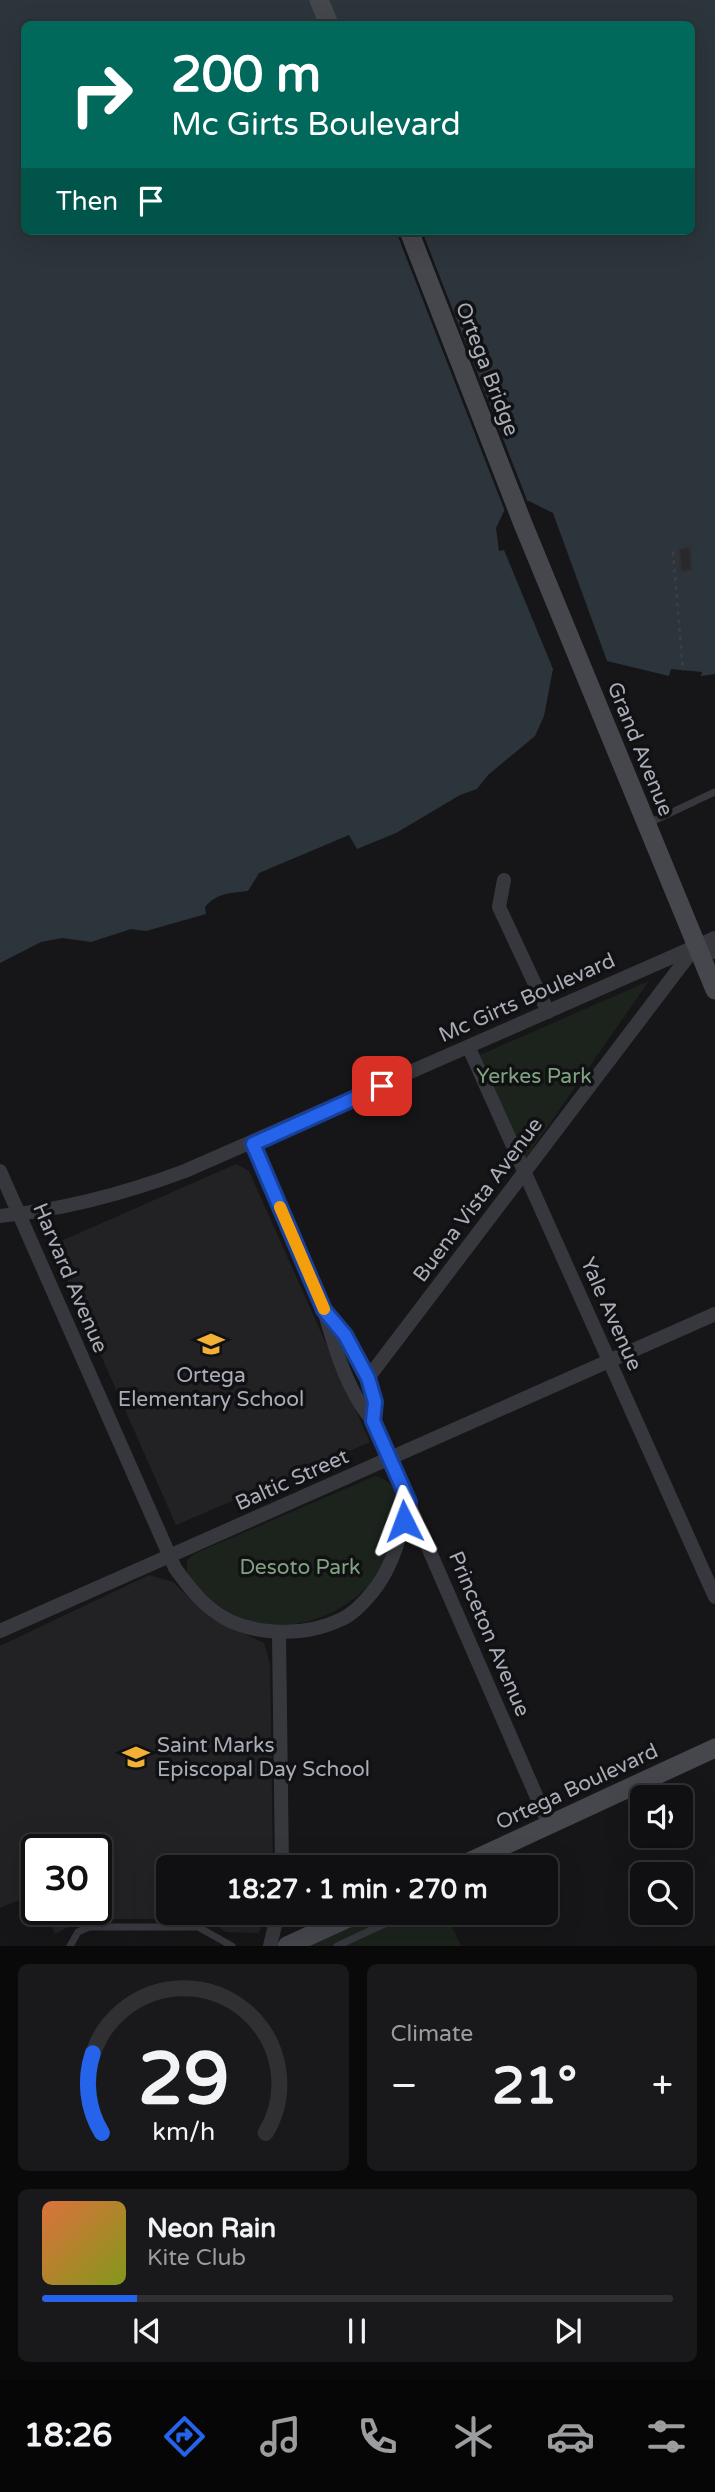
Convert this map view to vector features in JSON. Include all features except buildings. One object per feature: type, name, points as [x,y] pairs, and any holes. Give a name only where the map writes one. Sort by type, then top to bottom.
[{"type":"main road","points":[[319,0],[328,21]]},
{"type":"main road","name":"Ortega Bridge","points":[[411,235],[523,524]]},
{"type":"main road","name":"Grand Avenue","points":[[523,524],[646,825],[706,949],[715,990]]},
{"type":"main road","name":"Ortega Boulevard","points":[[484,1855],[715,1748]]},
{"type":"main road","points":[[287,1946],[334,1925]]},
{"type":"street","points":[[503,880],[499,907],[548,1012]]},
{"type":"street","name":"Mc Girts Boulevard","points":[[0,1216],[63,1206],[151,1184],[253,1144],[548,1012],[706,949],[715,938]]},
{"type":"street","name":"Buena Vista Avenue","points":[[368,1378],[525,1174],[706,949]]},
{"type":"street","name":"Yale Avenue","points":[[469,1048],[715,1597]]},
{"type":"street","name":"Princeton Avenue","points":[[253,1144],[324,1310],[331,1335],[361,1408],[373,1421],[549,1825]]},
{"type":"street","name":"Harvard Avenue","points":[[0,1171],[169,1556],[191,1590],[211,1610],[239,1623],[279,1634]]},
{"type":"street","name":"Princeton Avenue","points":[[324,1310],[345,1335],[368,1378],[375,1402],[373,1421]]},
{"type":"street","name":"Baltic Street","points":[[0,1631],[715,1314]]},
{"type":"street","points":[[282,1855],[279,1634],[343,1619],[358,1607],[376,1587],[394,1555],[409,1502]]},
{"type":"street","points":[[270,1946],[275,1925]]},
{"type":"street","points":[[314,1925],[321,1931]]},
{"type":"lane","points":[[646,825],[715,792]]},
{"type":"lane","points":[[337,1946],[382,1925]]},
{"type":"lane","points":[[70,1946],[78,1932],[89,1927],[198,1927],[232,1946]]},
{"type":"path","points":[[673,552],[683,671]]},
{"type":"shaded area","points":[[0,0],[715,0],[715,674],[701,676],[702,672],[671,669],[669,676],[607,661],[553,513],[529,501],[505,509],[496,528],[499,551],[504,550],[553,669],[544,716],[535,736],[488,775],[477,789],[460,795],[396,833],[357,849],[349,835],[259,873],[248,891],[224,894],[209,902],[205,907],[206,914],[146,931],[131,929],[91,942],[62,938],[41,942],[0,963]]},
{"type":"shaded area","name":"Ortega Elementary School","points":[[236,1164],[249,1171],[370,1442],[176,1525],[52,1245]]},
{"type":"shaded area","name":"Saint Marks Episcopal Day School","points":[[149,1575],[173,1582],[212,1619],[264,1643],[270,1664],[273,1855],[156,1855],[156,1919],[112,1919],[112,1834],[21,1834],[21,1899],[0,1908],[0,1646]]},
{"type":"shaded area","name":"Saint Marks Episcopal Day School","points":[[51,1925],[72,1925],[55,1934]]},
{"type":"shaded area","name":"Saint Marks Episcopal Day School","points":[[216,1925],[262,1925],[259,1933],[226,1932]]},
{"type":"green space","name":"Yerkes Park","points":[[649,981],[525,1159],[480,1055]]},
{"type":"green space","name":"Desoto Park","points":[[375,1476],[389,1483],[396,1495],[396,1528],[390,1546],[374,1578],[365,1589],[325,1616],[290,1624],[252,1622],[221,1607],[187,1576],[187,1560],[194,1554]]},
{"type":"green space","points":[[348,1925],[451,1925],[461,1946],[302,1946]]},
{"type":"pier","points":[[398,235],[424,235],[529,505],[506,514]]},
{"type":"slow traffic","points":[[280,1207],[324,1309]]},
{"type":"place","name":"Ortega Elementary School","points":[[211,1344]]},
{"type":"place","name":"Saint Marks Episcopal Day School","points":[[136,1757]]},
{"type":"route","points":[[382,1086],[253,1144],[324,1310],[345,1335],[368,1378],[375,1402],[373,1421],[409,1502],[404,1521]]}]
